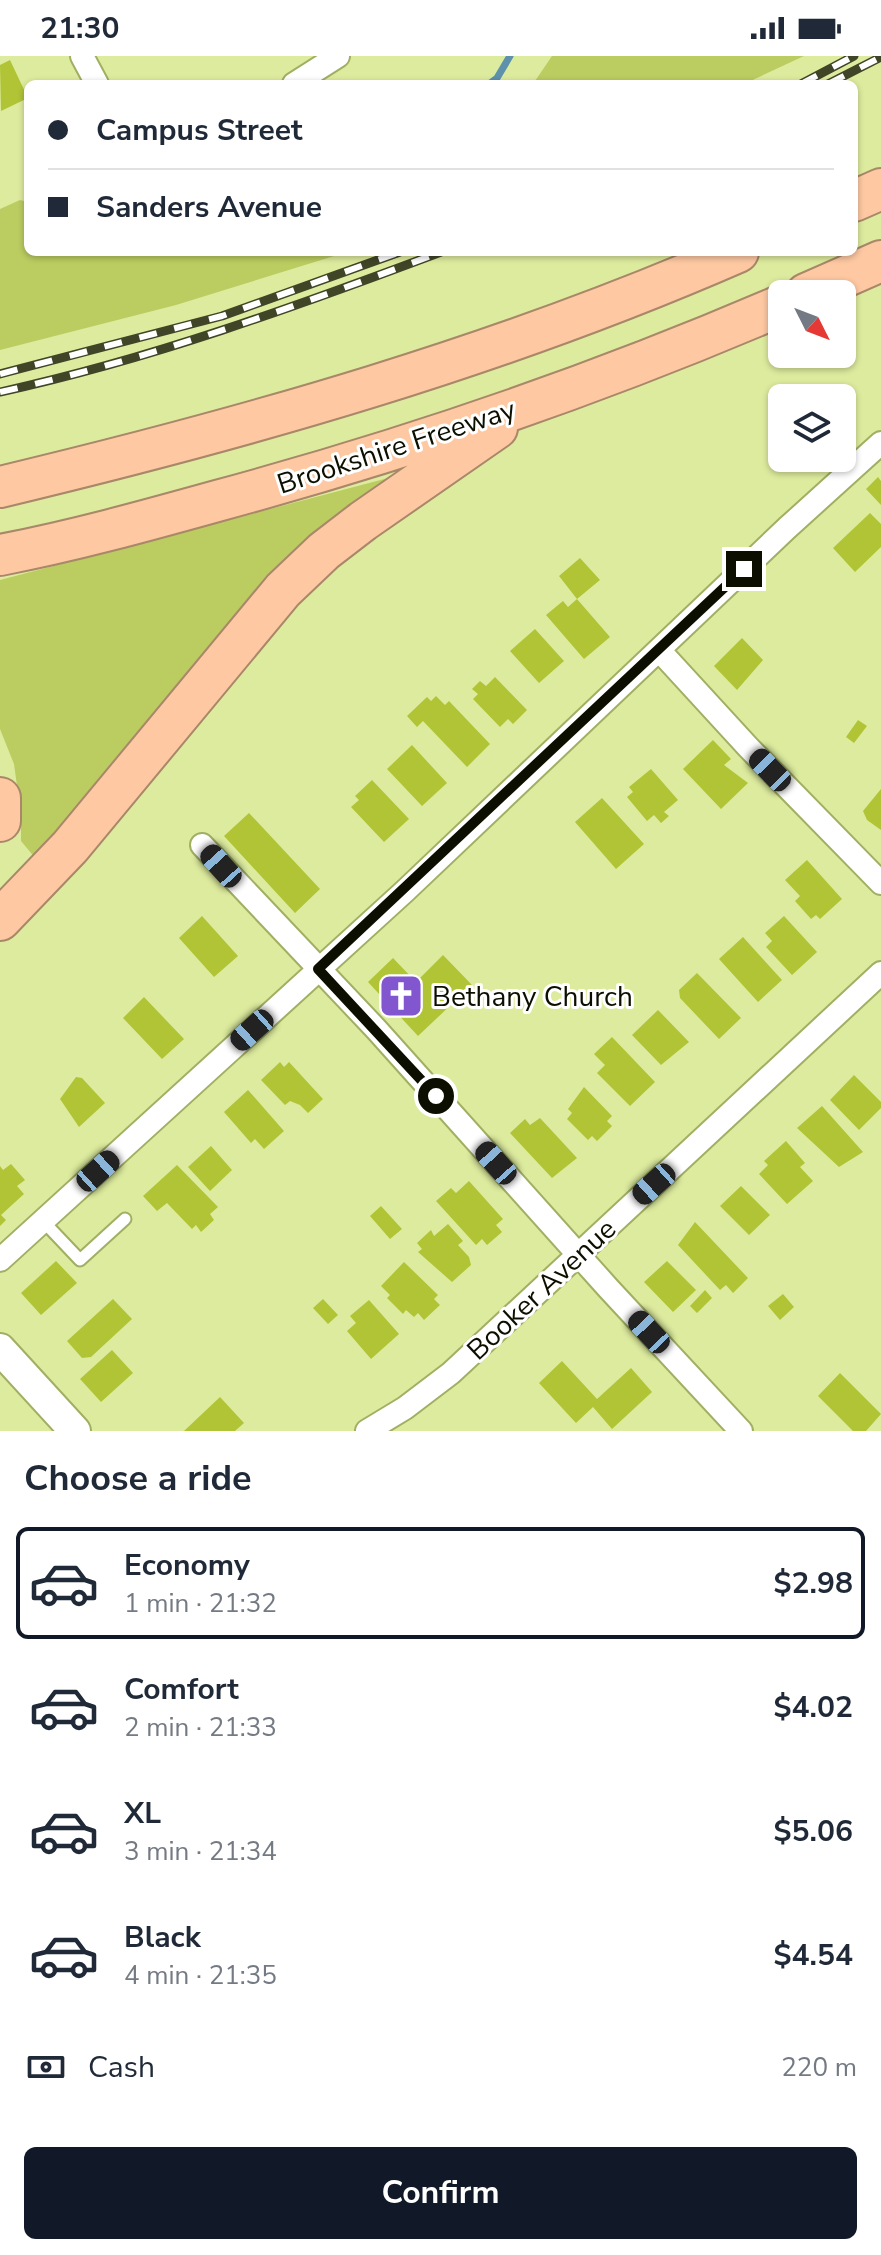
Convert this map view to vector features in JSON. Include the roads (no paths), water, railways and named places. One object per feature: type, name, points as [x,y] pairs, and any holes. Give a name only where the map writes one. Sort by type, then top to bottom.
[{"type":"highway","points":[[858,199],[881,189]]},
{"type":"highway","points":[[0,487],[138,454],[354,393],[497,346],[728,256]]},
{"type":"highway","points":[[838,280],[881,261]]},
{"type":"highway","name":"Brookshire Freeway","points":[[0,555],[301,478],[535,402],[768,311]]},
{"type":"highway","points":[[0,920],[70,847],[273,602],[313,561],[363,521],[535,402]]},
{"type":"highway","points":[[0,798],[0,821]]},
{"type":"main road","points":[[0,1349],[75,1431]]},
{"type":"street","points":[[82,56],[95,80]]},
{"type":"street","points":[[300,80],[338,56]]},
{"type":"street","points":[[0,1260],[318,969],[881,443]]},
{"type":"street","points":[[659,650],[748,747],[881,883]]},
{"type":"street","points":[[202,845],[376,1029],[741,1431]]},
{"type":"street","name":"Booker Avenue","points":[[367,1431],[405,1408],[451,1373],[881,973]]},
{"type":"lane","points":[[43,1221],[80,1260],[125,1219]]},
{"type":"waterway","points":[[494,80],[510,56]]},
{"type":"railway","points":[[809,80],[854,56]]},
{"type":"railway","points":[[836,80],[881,57]]},
{"type":"railway","points":[[0,374],[222,316],[389,256]]},
{"type":"railway","points":[[0,392],[168,347],[430,256]]},
{"type":"place","name":"Bethany Church","points":[[401,996]]}]
